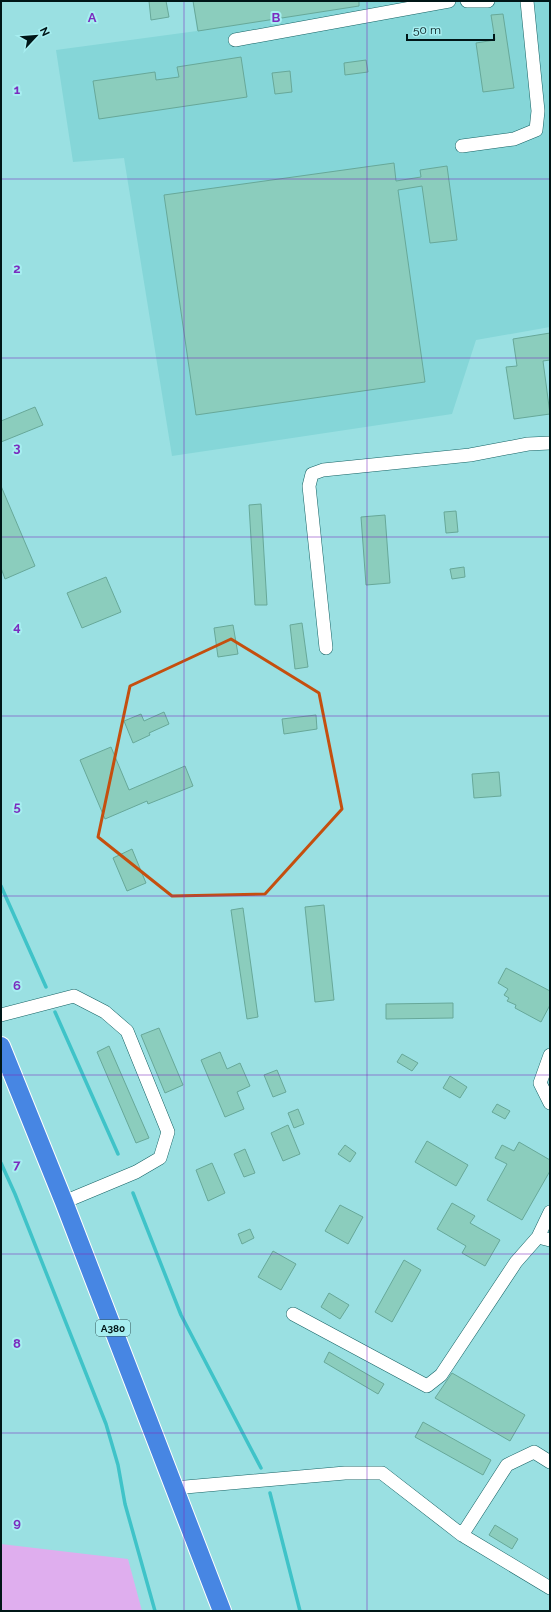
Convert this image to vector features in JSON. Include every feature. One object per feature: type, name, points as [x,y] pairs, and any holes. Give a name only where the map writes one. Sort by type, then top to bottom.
[{"type":"highway","name":"A380","points":[[1,1046],[64,1202],[222,1611]]},
{"type":"lane","points":[[235,40],[449,1]]},
{"type":"lane","points":[[467,1],[488,1]]},
{"type":"lane","points":[[462,146],[514,139],[536,130],[538,111],[527,1]]},
{"type":"lane","points":[[326,648],[309,486],[312,474],[323,470],[463,456],[528,444],[550,443]]},
{"type":"lane","points":[[1,1015],[74,996],[105,1012],[127,1031],[168,1132],[160,1158],[136,1172],[64,1202]]},
{"type":"lane","points":[[550,1055],[540,1083],[550,1103]]},
{"type":"lane","points":[[293,1314],[427,1386],[441,1375],[516,1262],[544,1239],[550,1212]]},
{"type":"lane","points":[[462,1535],[507,1465],[534,1452],[550,1462]]},
{"type":"lane","points":[[174,1488],[344,1473],[382,1473],[462,1535],[550,1588]]},
{"type":"highlighted area","points":[[231,639],[319,693],[342,809],[265,894],[172,896],[98,837],[130,686]]},
{"type":"shaded area","points":[[193,1],[550,1],[550,327],[476,340],[452,414],[172,456],[124,158],[73,162],[56,50],[197,31]]},
{"type":"shaded area","points":[[1,1544],[128,1559],[142,1611],[1,1611]]},
{"type":"building","points":[[149,1],[166,1],[169,17],[151,20]]},
{"type":"building","points":[[193,1],[359,1],[359,6],[198,31]]},
{"type":"building","points":[[503,14],[514,88],[483,92],[476,43],[495,40],[491,15]]},
{"type":"building","points":[[241,57],[247,97],[99,119],[93,81],[155,72],[156,80],[179,77],[177,67]]},
{"type":"building","points":[[366,60],[368,72],[345,75],[344,63]]},
{"type":"building","points":[[290,71],[292,92],[275,94],[272,73]]},
{"type":"building","points":[[394,163],[396,181],[421,177],[420,170],[447,166],[457,240],[430,243],[422,186],[398,190],[425,382],[196,415],[164,195]]},
{"type":"building","points":[[550,333],[550,360],[543,361],[550,414],[514,419],[506,367],[517,366],[513,339]]},
{"type":"building","points":[[35,407],[43,425],[1,442],[1,421]]},
{"type":"building","points":[[1,486],[35,566],[5,579],[1,568]]},
{"type":"building","points":[[261,504],[267,605],[255,605],[249,505]]},
{"type":"building","points":[[456,511],[458,532],[446,533],[444,512]]},
{"type":"building","points":[[385,515],[390,583],[366,585],[361,517]]},
{"type":"building","points":[[464,567],[465,577],[452,579],[450,569]]},
{"type":"building","points":[[106,577],[121,612],[82,628],[67,593]]},
{"type":"building","points":[[302,623],[308,667],[295,669],[290,625]]},
{"type":"building","points":[[233,625],[238,654],[218,657],[214,628]]},
{"type":"building","points":[[164,712],[169,724],[149,733],[150,735],[133,743],[124,721],[141,714],[144,721]]},
{"type":"building","points":[[316,715],[317,729],[284,734],[282,719]]},
{"type":"building","points":[[111,747],[129,790],[185,766],[193,786],[148,804],[147,801],[105,819],[80,760]]},
{"type":"building","points":[[499,772],[501,796],[474,798],[472,774]]},
{"type":"building","points":[[132,849],[146,883],[127,891],[113,858]]},
{"type":"building","points":[[324,905],[334,1000],[315,1002],[305,907]]},
{"type":"building","points":[[243,908],[258,1017],[247,1019],[231,910]]},
{"type":"building","points":[[506,968],[550,991],[550,1005],[541,1022],[515,1008],[516,1005],[507,1001],[509,998],[504,995],[508,989],[498,983]]},
{"type":"building","points":[[453,1003],[453,1018],[386,1019],[386,1004]]},
{"type":"building","points":[[159,1028],[183,1085],[165,1093],[141,1035]]},
{"type":"building","points":[[109,1046],[149,1138],[136,1143],[97,1052]]},
{"type":"building","points":[[220,1052],[227,1069],[240,1063],[250,1086],[237,1092],[244,1109],[225,1117],[201,1060]]},
{"type":"building","points":[[402,1054],[418,1063],[412,1071],[397,1062]]},
{"type":"building","points":[[277,1070],[286,1092],[273,1097],[264,1075]]},
{"type":"building","points":[[450,1076],[467,1087],[460,1098],[443,1088]]},
{"type":"building","points":[[497,1104],[510,1111],[505,1119],[492,1112]]},
{"type":"building","points":[[298,1109],[304,1124],[294,1128],[288,1113]]},
{"type":"building","points":[[288,1125],[300,1154],[283,1161],[271,1133]]},
{"type":"building","points":[[427,1141],[468,1165],[456,1186],[415,1162]]},
{"type":"building","points":[[519,1142],[550,1160],[550,1171],[522,1220],[487,1200],[507,1164],[495,1158],[502,1145],[514,1151]]},
{"type":"building","points":[[345,1145],[356,1153],[350,1162],[338,1154]]},
{"type":"building","points":[[245,1149],[255,1173],[244,1177],[234,1154]]},
{"type":"building","points":[[212,1163],[225,1193],[208,1201],[196,1170]]},
{"type":"building","points":[[452,1203],[475,1216],[470,1223],[500,1240],[485,1266],[462,1253],[466,1246],[437,1229]]},
{"type":"building","points":[[340,1205],[363,1217],[348,1244],[325,1231]]},
{"type":"building","points":[[250,1229],[254,1238],[242,1244],[238,1234]]},
{"type":"building","points":[[273,1251],[296,1264],[281,1290],[258,1277]]},
{"type":"building","points":[[404,1260],[421,1270],[392,1322],[375,1312]]},
{"type":"building","points":[[329,1293],[349,1305],[340,1319],[321,1307]]},
{"type":"building","points":[[329,1352],[384,1384],[378,1394],[324,1362]]},
{"type":"building","points":[[452,1373],[525,1415],[510,1441],[435,1398]]},
{"type":"building","points":[[423,1422],[491,1460],[483,1475],[415,1437]]},
{"type":"building","points":[[495,1525],[518,1539],[512,1549],[489,1535]]},
{"type":"waterway","points":[[1,886],[46,987]]},
{"type":"waterway","points":[[55,1012],[118,1154]]},
{"type":"waterway","points":[[1,1163],[15,1194],[106,1424],[118,1465],[125,1504],[155,1611]]},
{"type":"waterway","points":[[133,1193],[181,1315],[261,1468]]},
{"type":"waterway","points":[[270,1493],[300,1611]]}]
